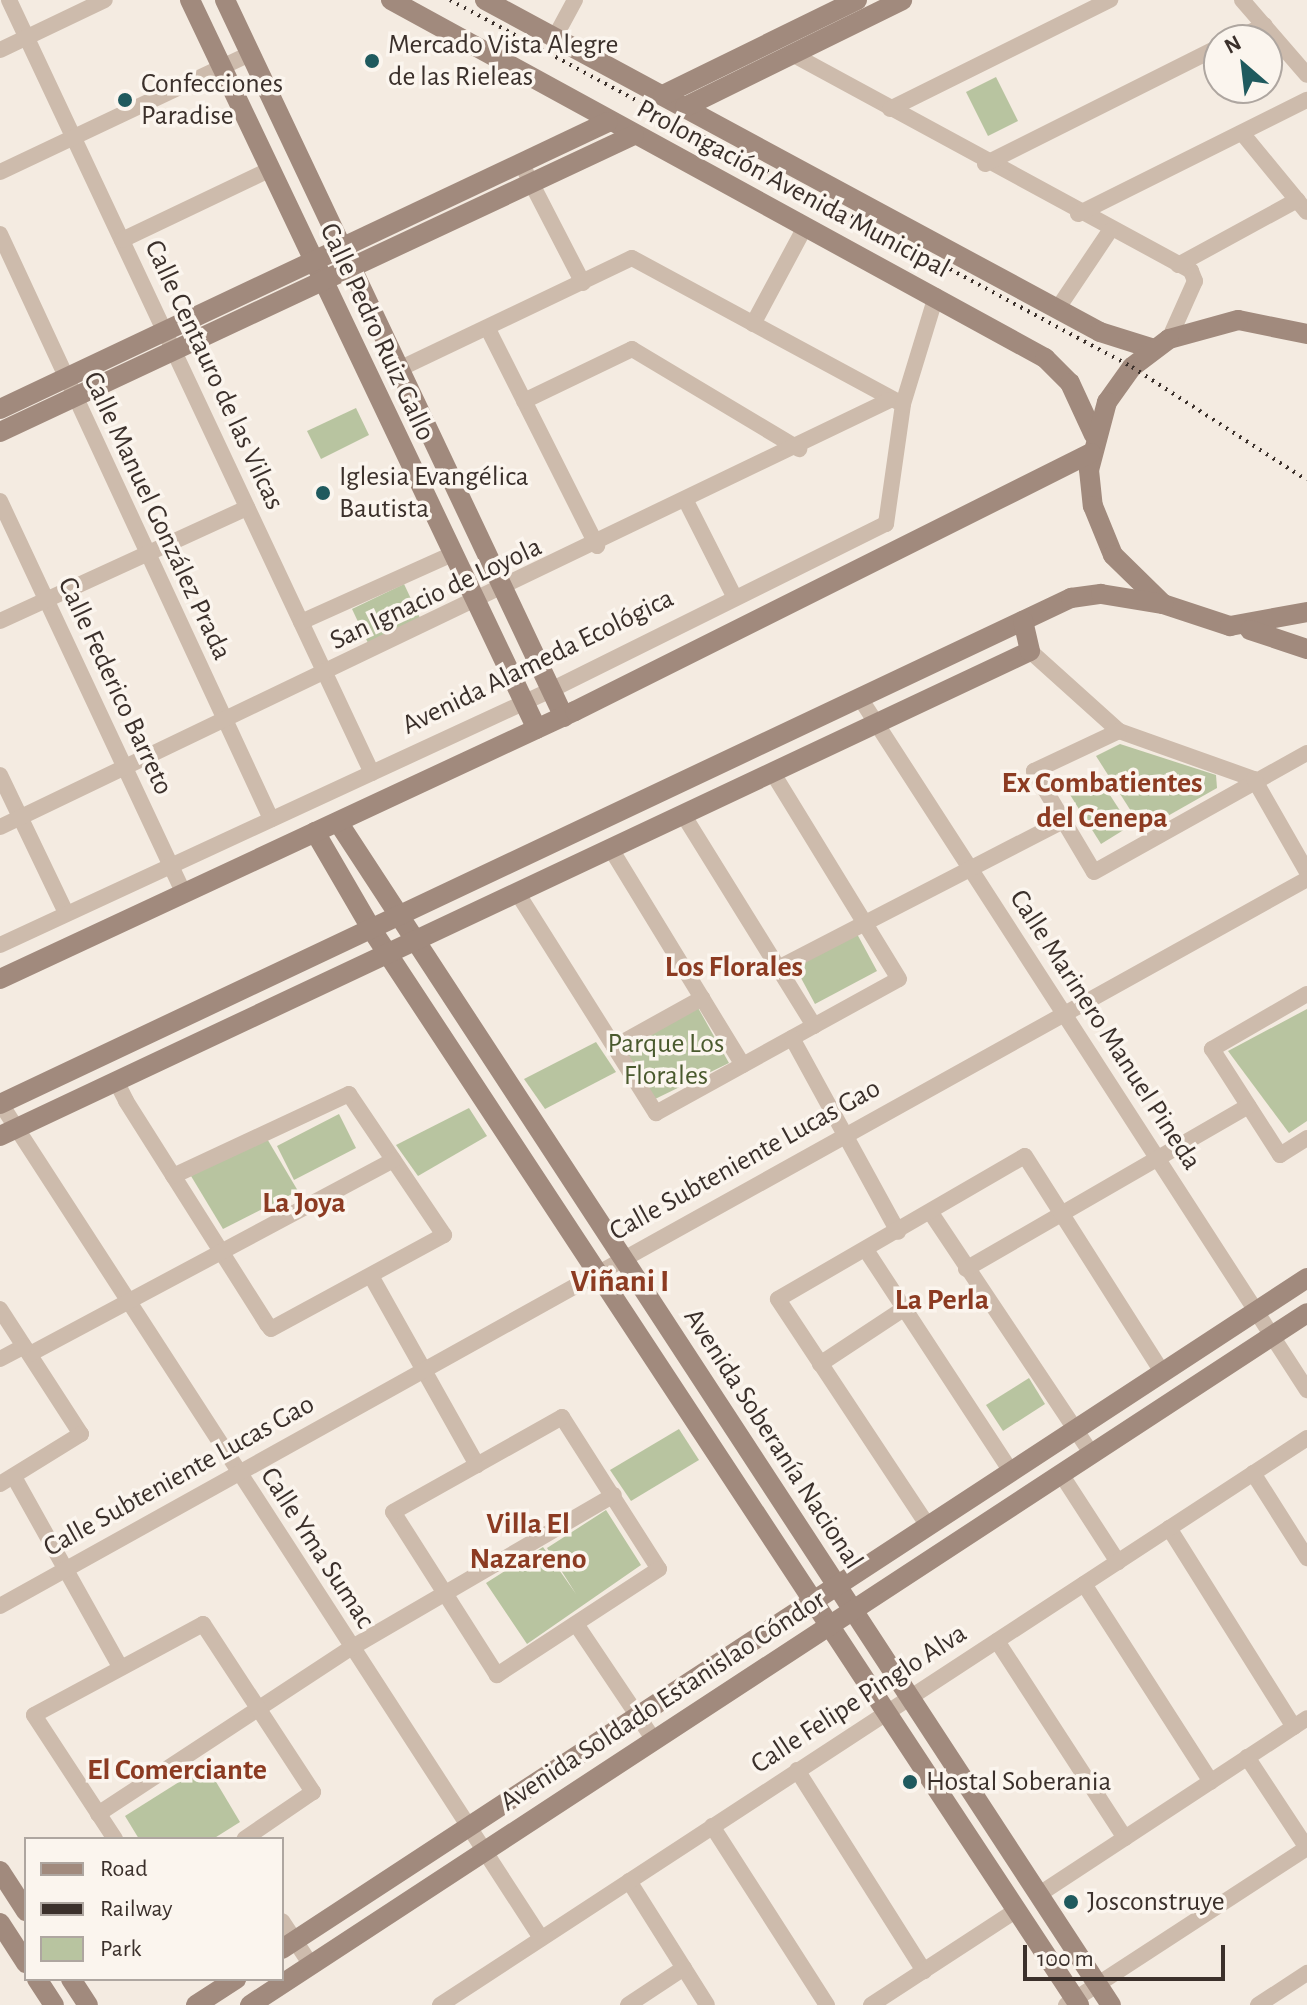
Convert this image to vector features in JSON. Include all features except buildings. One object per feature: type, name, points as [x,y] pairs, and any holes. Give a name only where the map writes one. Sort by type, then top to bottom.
[{"type":"street","name":"Calle Centauro de las Vilcas","points":[[9,0],[372,773]]},
{"type":"street","points":[[0,50],[105,0]]},
{"type":"street","name":"Calle Pedro Ruiz Gallo","points":[[190,0],[522,704],[537,729]]},
{"type":"street","name":"Calle Pedro Ruiz Gallo","points":[[225,0],[397,370],[564,717]]},
{"type":"street","name":"Prolongación Avenida Municipal","points":[[391,0],[608,122],[936,296],[1054,364],[1093,444]]},
{"type":"street","name":"Prolongación Avenida Municipal","points":[[485,0],[1058,308],[1162,344],[1117,387],[1093,444],[1090,488],[1104,539],[1123,569],[1163,604],[1307,649]]},
{"type":"street","points":[[555,37],[575,0]]},
{"type":"street","points":[[663,95],[857,0]]},
{"type":"street","points":[[685,107],[792,54],[872,7],[902,0]]},
{"type":"street","points":[[890,109],[1110,0]]},
{"type":"street","points":[[1242,0],[1264,24]]},
{"type":"street","points":[[1283,46],[1307,75]]},
{"type":"street","points":[[0,172],[250,54]]},
{"type":"street","points":[[792,54],[1109,232],[1178,265],[1195,281],[1162,344]]},
{"type":"street","points":[[985,164],[1203,55]]},
{"type":"street","points":[[1078,214],[1307,100]]},
{"type":"street","points":[[0,432],[165,331],[608,122]]},
{"type":"street","points":[[1178,265],[1302,206],[1242,133]]},
{"type":"street","points":[[0,409],[68,389],[174,351],[634,135]]},
{"type":"street","points":[[521,163],[583,283]]},
{"type":"street","points":[[122,240],[269,170]]},
{"type":"street","points":[[753,324],[805,227]]},
{"type":"street","points":[[1058,308],[1109,232]]},
{"type":"street","name":"Calle Manuel González Prada","points":[[0,234],[68,389],[271,819]]},
{"type":"street","points":[[397,370],[632,258],[897,402]]},
{"type":"street","points":[[902,548],[886,524],[897,402],[936,296]]},
{"type":"street","points":[[1162,344],[1238,320],[1307,334]]},
{"type":"street","points":[[488,329],[597,546]]},
{"type":"street","points":[[524,401],[632,349],[799,449]]},
{"type":"street","name":"San Ignacio de Loyola","points":[[0,827],[476,605],[897,402]]},
{"type":"street","name":"Avenida Alameda Ecológica","points":[[0,979],[564,717],[902,548],[1093,444]]},
{"type":"street","name":"Calle Federico Barreto","points":[[0,501],[184,894]]},
{"type":"street","points":[[687,503],[735,598]]},
{"type":"street","points":[[0,621],[247,508]]},
{"type":"street","name":"Avenida Alameda Ecológica","points":[[0,945],[522,704],[886,524]]},
{"type":"street","points":[[301,622],[452,554]]},
{"type":"street","points":[[0,1104],[1071,598],[1101,594],[1163,604]]},
{"type":"street","name":"Prolongación Avenida Municipal","points":[[1230,626],[1307,612]]},
{"type":"street","points":[[1023,621],[1030,651],[1119,731],[1254,779],[1307,872]]},
{"type":"street","points":[[6,1134],[388,951],[413,943],[877,727],[1030,651]]},
{"type":"street","name":"Calle Marinero Manuel Pineda","points":[[860,698],[1307,1390]]},
{"type":"street","points":[[1119,731],[1034,771],[1094,872],[1254,779],[1307,753]]},
{"type":"street","points":[[0,775],[66,913]]},
{"type":"street","points":[[518,894],[656,1113],[899,979],[774,775]]},
{"type":"street","points":[[684,816],[814,1026]]},
{"type":"street","points":[[778,968],[1063,821]]},
{"type":"street","name":"Avenida Soberanía Nacional","points":[[338,822],[413,943],[1111,2005]]},
{"type":"street","name":"Avenida Soberanía Nacional","points":[[315,832],[372,930],[1017,1910],[1073,2003]]},
{"type":"street","points":[[611,849],[743,1065]]},
{"type":"street","name":"Calle Subteniente Lucas Gao","points":[[0,1606],[1307,879]]},
{"type":"street","points":[[1307,994],[1212,1049],[1280,1155],[1307,1138]]},
{"type":"street","points":[[614,1047],[702,998]]},
{"type":"street","points":[[792,1038],[898,1232]]},
{"type":"street","points":[[116,1081],[173,1176],[271,1329],[444,1235],[349,1094],[173,1176]]},
{"type":"street","points":[[488,1104],[511,1091]]},
{"type":"street","name":"Calle Yma Sumac","points":[[0,1104],[6,1134],[126,1304],[541,1938]]},
{"type":"street","points":[[966,1269],[1060,1211],[1248,1106]]},
{"type":"street","points":[[928,1526],[778,1299],[1025,1156],[1162,1372]]},
{"type":"street","points":[[0,1359],[27,1350],[126,1304],[393,1160]]},
{"type":"street","points":[[931,1213],[1092,1454]]},
{"type":"street","points":[[866,1250],[902,1310],[1011,1472]]},
{"type":"street","points":[[371,1276],[477,1465]]},
{"type":"street","name":"Avenida Soldado Estanislao Cóndor","points":[[288,1945],[1307,1278]]},
{"type":"street","points":[[0,1309],[80,1436],[7,1480],[65,1570],[119,1665]]},
{"type":"street","points":[[820,1364],[902,1310]]},
{"type":"street","name":"Avenida Soldado Estanislao Cóndor","points":[[250,2005],[1307,1313]]},
{"type":"street","points":[[562,1417],[659,1569],[497,1675],[393,1512],[477,1465],[562,1417]]},
{"type":"street","points":[[706,1435],[728,1423]]},
{"type":"street","name":"Calle Felipe Pinglo Alva","points":[[440,2005],[460,2000],[541,1938],[1307,1438]]},
{"type":"street","points":[[1253,1473],[1307,1558]]},
{"type":"street","points":[[1061,1474],[1118,1562]]},
{"type":"street","points":[[98,1814],[262,1710],[351,1648],[447,1595],[614,1495]]},
{"type":"street","points":[[1038,1895],[1300,1722],[1169,1528]]},
{"type":"street","points":[[1084,1584],[1211,1782]]},
{"type":"street","points":[[114,1837],[34,1715],[119,1665],[203,1624],[313,1792],[247,1837]]},
{"type":"street","points":[[576,1624],[654,1740]]},
{"type":"street","points":[[997,1641],[1125,1838]]},
{"type":"street","points":[[1073,2003],[1307,1848],[1247,1757]]},
{"type":"street","points":[[797,1770],[924,1971]]},
{"type":"street","points":[[712,1826],[827,2005]]},
{"type":"street","points":[[0,1871],[24,1908]]},
{"type":"street","points":[[629,1881],[707,2005]]},
{"type":"street","points":[[871,2005],[1017,1910]]},
{"type":"street","points":[[0,1923],[24,1960]]},
{"type":"street","points":[[288,1945],[311,1965]]},
{"type":"street","points":[[628,2005],[684,1968]]},
{"type":"street","points":[[1258,2005],[1307,1973]]},
{"type":"street","points":[[38,1981],[54,2005]]},
{"type":"street","points":[[72,1981],[88,2005]]},
{"type":"street","points":[[196,2005],[233,1981]]},
{"type":"green space","points":[[996,77],[1018,121],[988,136],[966,92]]},
{"type":"green space","points":[[356,408],[369,435],[321,459],[307,431]]},
{"type":"green space","points":[[404,584],[420,618],[368,643],[352,609]]},
{"type":"green space","points":[[1120,744],[1216,775],[1217,788],[1143,830],[1096,756]]},
{"type":"green space","points":[[1095,772],[1130,826],[1101,844],[1067,790]]},
{"type":"green space","points":[[856,932],[877,971],[815,1004],[794,965]]},
{"type":"green space","name":"Parque Los Florales","points":[[697,1006],[729,1063],[651,1101],[621,1047]]},
{"type":"green space","points":[[1307,1009],[1307,1121],[1289,1133],[1228,1051]]},
{"type":"green space","points":[[596,1042],[616,1072],[545,1109],[524,1079]]},
{"type":"green space","points":[[469,1108],[487,1136],[418,1176],[396,1145]]},
{"type":"green space","points":[[339,1114],[356,1148],[294,1180],[277,1146]]},
{"type":"green space","points":[[266,1137],[298,1191],[223,1229],[191,1176]]},
{"type":"green space","points":[[1029,1378],[1045,1404],[1003,1431],[986,1405]]},
{"type":"green space","points":[[679,1429],[699,1460],[631,1501],[610,1470]]},
{"type":"green space","points":[[606,1510],[641,1565],[527,1644],[486,1583],[543,1547],[576,1594],[547,1548]]},
{"type":"green space","points":[[206,1765],[240,1822],[216,1837],[138,1837],[125,1816]]},
{"type":"railway","points":[[450,0],[1132,367],[1307,480]]},
{"type":"place","name":"Mercado Vista Alegre de las Rieleas","points":[[372,61]]},
{"type":"place","name":"Confecciones Paradise","points":[[125,100]]},
{"type":"place","name":"Iglesia Evangélica Bautista","points":[[323,493]]},
{"type":"place","name":"Hostal Soberania","points":[[910,1782]]},
{"type":"place","name":"Josconstruye","points":[[1071,1902]]},
{"type":"district","name":"Ex Combatientes del Cenepa","points":[[1102,800]]},
{"type":"district","name":"Los Florales","points":[[734,967]]},
{"type":"district","name":"La Joya","points":[[304,1203]]},
{"type":"district","name":"Viñani I","points":[[620,1281]]},
{"type":"district","name":"La Perla","points":[[942,1300]]},
{"type":"district","name":"Villa El Nazareno","points":[[528,1541]]},
{"type":"district","name":"El Comerciante","points":[[177,1770]]}]
